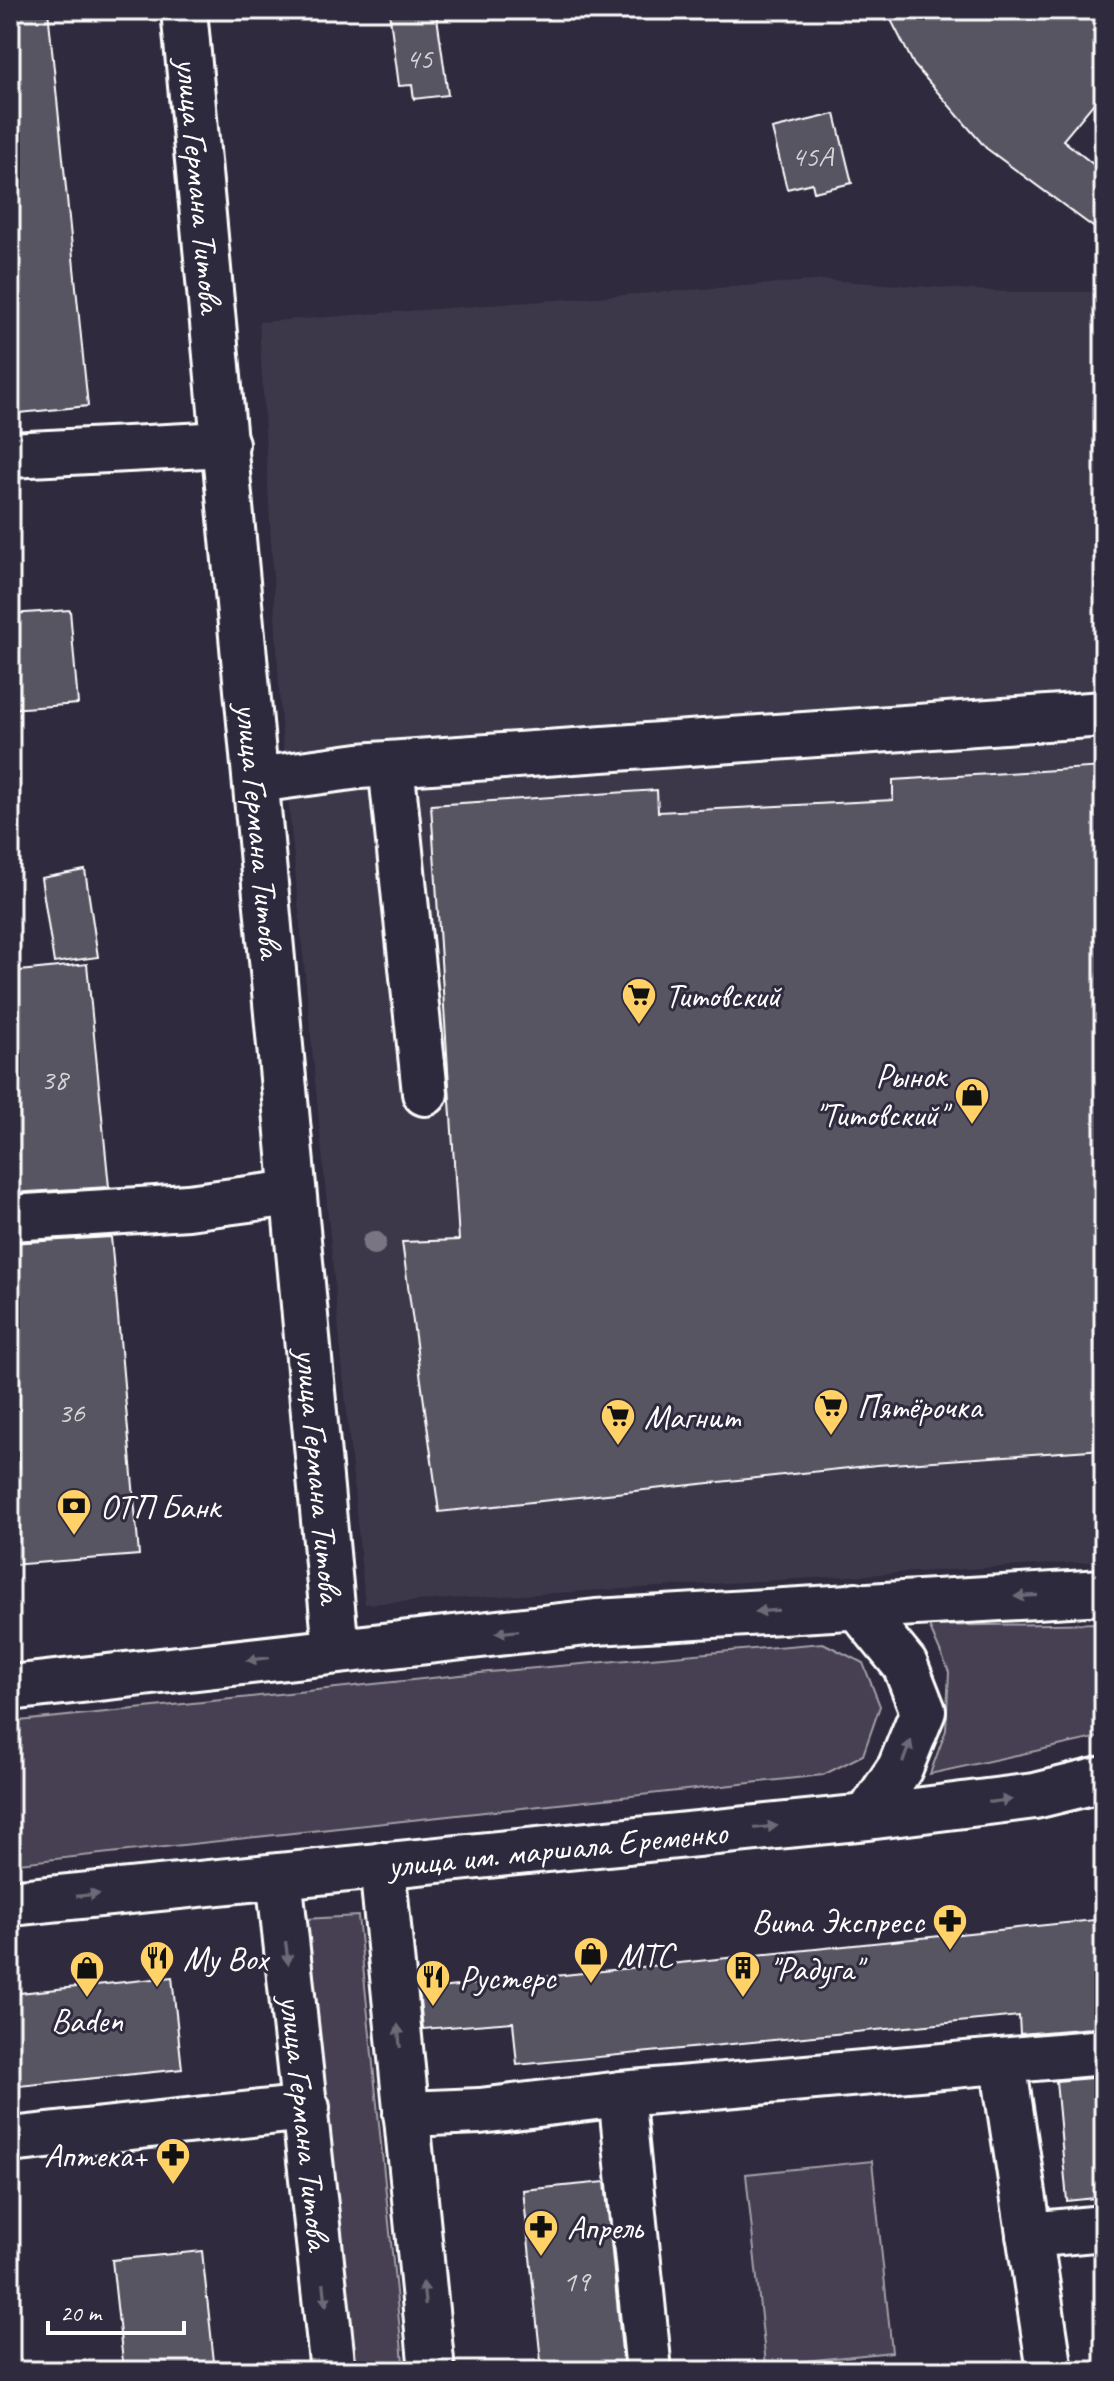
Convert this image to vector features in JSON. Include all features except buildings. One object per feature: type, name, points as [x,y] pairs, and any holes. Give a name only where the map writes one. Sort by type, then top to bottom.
[{"type":"main road","name":"улица Германа Титова","points":[[184,10],[336,1650]]},
{"type":"main road","points":[[10,455],[226,444]]},
{"type":"main road","points":[[257,780],[391,764],[1104,714]]},
{"type":"main road","points":[[391,764],[425,1093]]},
{"type":"main road","points":[[10,1218],[188,1207],[293,1193]]},
{"type":"main road","points":[[10,1688],[596,1622],[1104,1592]]},
{"type":"main road","points":[[856,1605],[905,1665],[923,1711],[900,1768],[867,1817]]},
{"type":"main road","name":"улица им. маршала Еременко","points":[[10,1903],[867,1817],[1035,1796],[1104,1779]]},
{"type":"main road","points":[[382,1865],[432,2371]]},
{"type":"main road","name":"улица Германа Титова","points":[[279,1876],[307,2108],[333,2371]]},
{"type":"main road","points":[[406,2114],[480,2111],[621,2094],[1104,2052]]},
{"type":"main road","points":[[1003,2062],[1050,2371]]},
{"type":"main road","points":[[621,2094],[649,2371]]},
{"type":"main road","points":[[10,2140],[307,2108]]},
{"type":"main road","points":[[1029,2235],[1104,2228]]},
{"type":"shaded area","points":[[825,280],[1006,292],[1104,292],[1104,1561],[365,1604],[281,723],[259,322]]},
{"type":"shaded area","points":[[1104,1623],[1104,1736],[930,1774],[946,1730],[949,1672],[929,1626]]},
{"type":"shaded area","points":[[823,1643],[863,1663],[880,1706],[863,1755],[823,1775],[10,1864],[10,1722],[489,1672]]},
{"type":"shaded area","points":[[358,1916],[404,2371],[350,2371],[305,1919]]},
{"type":"shaded area","points":[[872,2161],[892,2352],[766,2365],[746,2174]]},
{"type":"place","name":"Титовский","points":[[639,1026]]},
{"type":"place","name":"Рынок \"Титовский\"","points":[[972,1126]]},
{"type":"place","name":"Пятёрочка","points":[[831,1437]]},
{"type":"place","name":"Магнит","points":[[618,1447]]},
{"type":"place","name":"ОТП Банк","points":[[74,1537]]},
{"type":"place","name":"Вита Экспресс","points":[[950,1952]]},
{"type":"place","name":"МТС","points":[[591,1985]]},
{"type":"place","name":"My Box","points":[[157,1989]]},
{"type":"place","name":"Baden","points":[[87,1999]]},
{"type":"place","name":"\"Радуга\"","points":[[743,1999]]},
{"type":"place","name":"Рустерс","points":[[433,2008]]},
{"type":"place","name":"Аптека+","points":[[173,2186]]},
{"type":"place","name":"Апрель","points":[[541,2258]]}]
